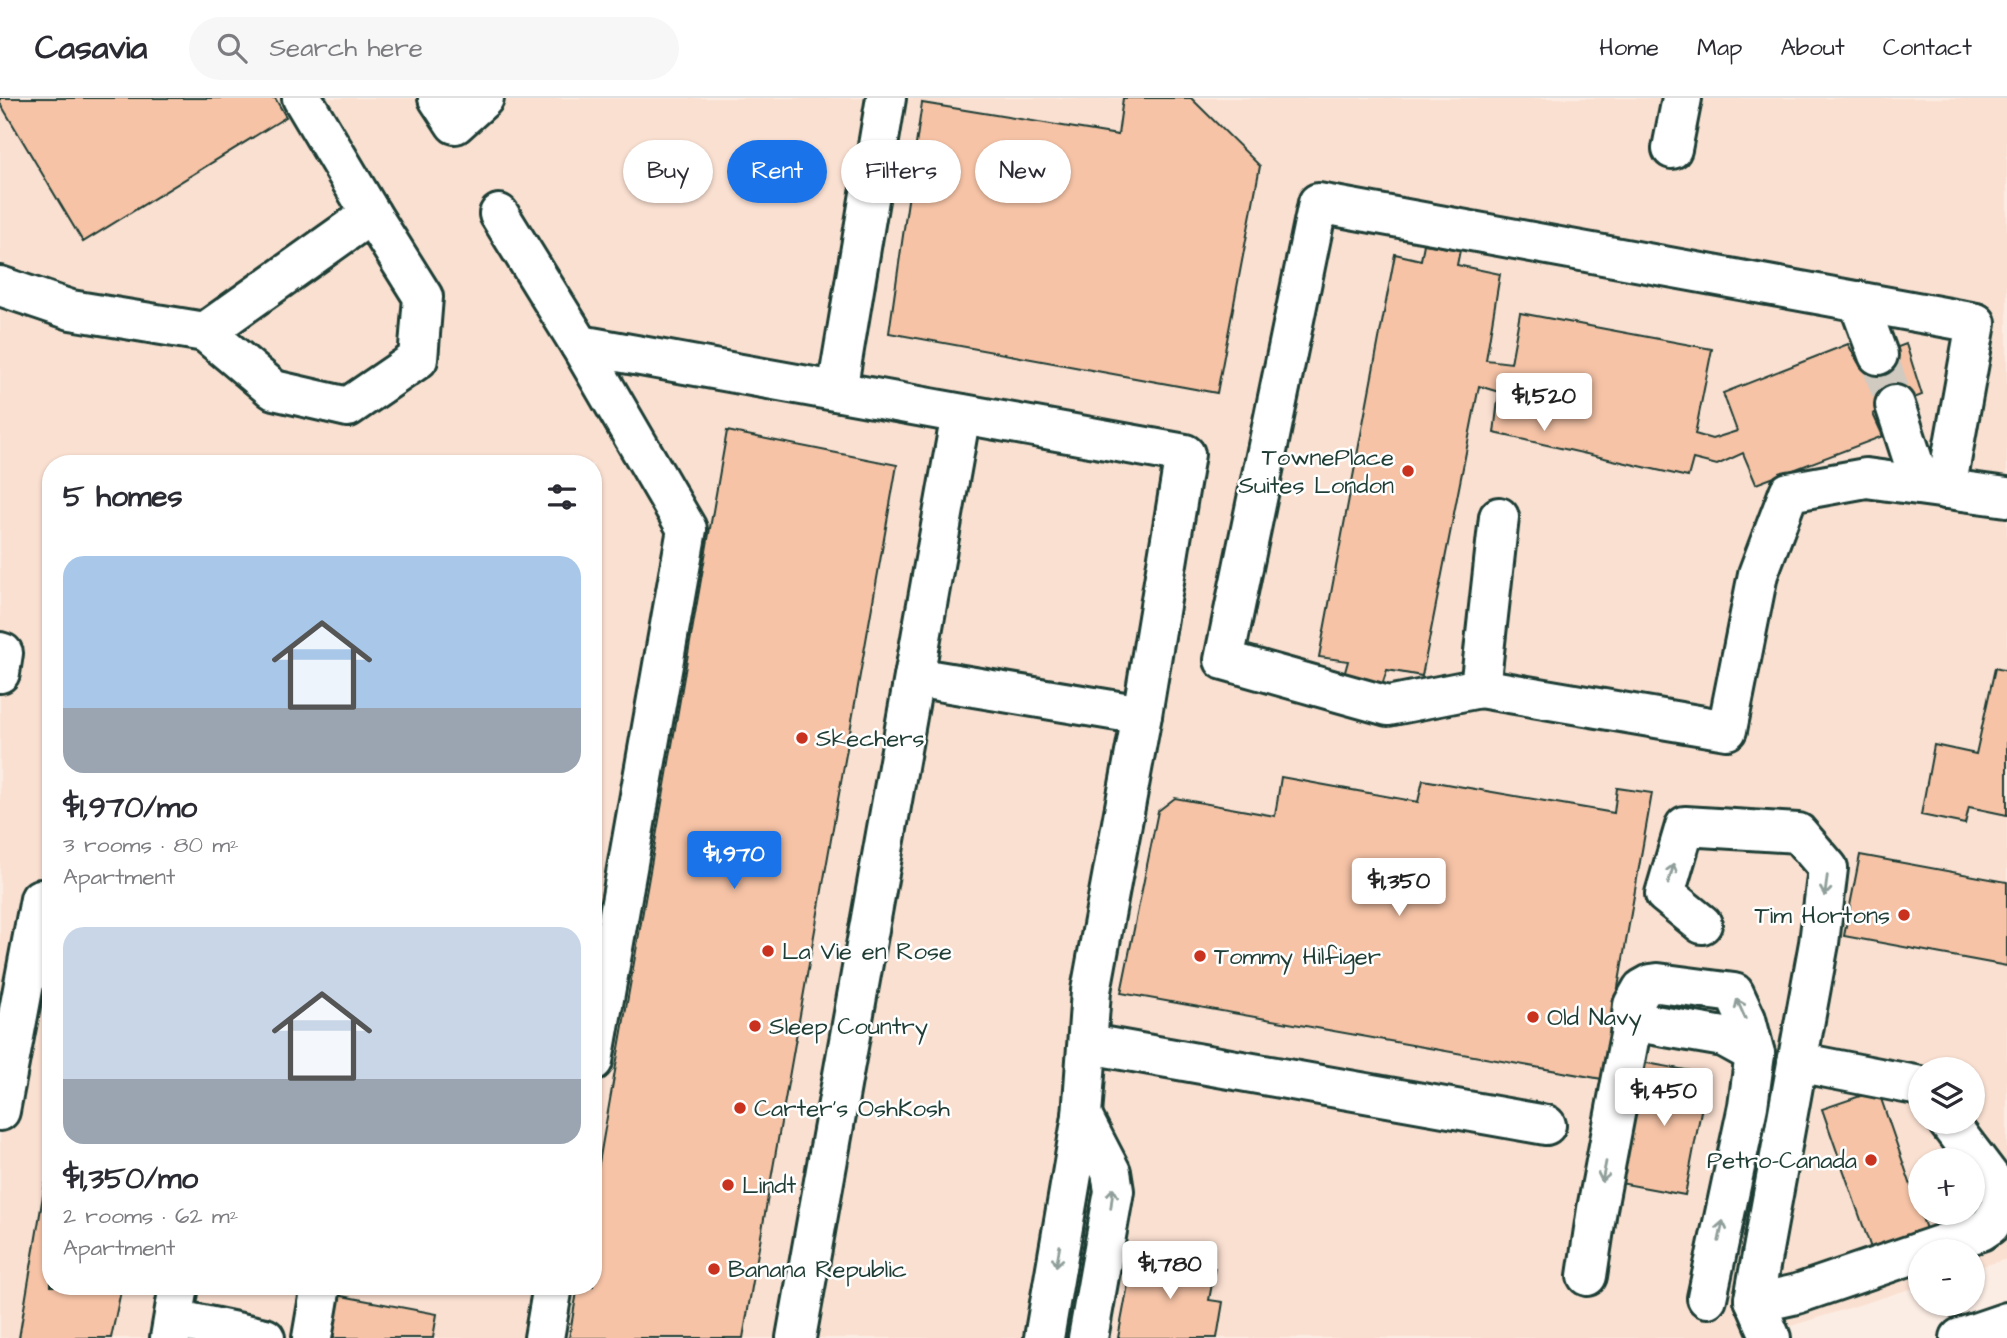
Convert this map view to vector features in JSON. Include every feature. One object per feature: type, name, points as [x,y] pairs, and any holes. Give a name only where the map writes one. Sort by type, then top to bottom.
[{"type":"main road","points":[[0,286],[71,310],[205,332],[274,390],[348,407],[418,359],[423,297],[302,98]]},
{"type":"main road","points":[[438,98],[455,124],[484,98]]},
{"type":"main road","points":[[837,391],[886,98]]},
{"type":"main road","points":[[1672,149],[1682,98]]},
{"type":"main road","points":[[1934,487],[1976,323],[1318,204],[1224,660],[1388,706],[1480,688],[1727,730],[1758,574],[1789,492],[1866,478],[2007,497]]},
{"type":"main road","points":[[205,332],[371,214]]},
{"type":"main road","points":[[499,214],[580,345],[687,529],[602,1010]]},
{"type":"main road","points":[[1858,301],[1878,355]]},
{"type":"main road","points":[[580,345],[1185,454],[1142,715],[1091,991],[1082,1116],[1044,1338]]},
{"type":"main road","points":[[1895,405],[1934,487]]},
{"type":"main road","points":[[796,1338],[961,414]]},
{"type":"main road","points":[[1480,688],[1499,517]]},
{"type":"main road","points":[[0,652],[3,653],[0,673]]},
{"type":"main road","points":[[914,677],[1142,715]]},
{"type":"main road","points":[[1702,924],[1665,894],[1685,827],[1798,833],[1828,868],[1819,943],[1754,1299],[1771,1338]]},
{"type":"main road","points":[[0,1111],[40,899]]},
{"type":"main road","points":[[1587,1276],[1636,996],[1651,984],[1665,982],[1734,993],[1746,1019],[1755,1054],[1748,1106],[1707,1298]]},
{"type":"main road","points":[[1088,1044],[1546,1125]]},
{"type":"main road","points":[[1797,1062],[1908,1084]]},
{"type":"main road","points":[[1082,1116],[1114,1181],[1088,1338]]},
{"type":"main road","points":[[1957,1134],[2006,1200],[1990,1225],[1958,1239]]},
{"type":"main road","points":[[1754,1299],[1797,1294],[1908,1256]]},
{"type":"main road","points":[[312,1338],[319,1295]]},
{"type":"main road","points":[[544,1338],[551,1295]]},
{"type":"main road","points":[[174,1314],[265,1338]]},
{"type":"main road","points":[[1960,1338],[2007,1322]]},
{"type":"shaded area","points":[[0,98],[2007,98],[2007,1259],[1985,1265],[1985,1239],[1908,1239],[1908,1290],[1752,1338],[0,1338]]},
{"type":"building","points":[[0,98],[275,98],[286,117],[83,242],[0,103]]},
{"type":"building","points":[[1123,98],[1191,98],[1260,166],[1217,393],[889,333],[908,203],[961,203],[961,140],[917,140],[922,103],[1118,135]]},
{"type":"building","name":"TownePlace Suites London","points":[[1424,244],[1460,250],[1457,265],[1500,274],[1486,360],[1511,363],[1520,313],[1712,349],[1695,434],[1712,439],[1737,431],[1723,393],[1848,344],[1858,362],[1906,344],[1922,395],[1873,414],[1883,436],[1756,484],[1743,453],[1717,465],[1693,459],[1688,477],[1494,433],[1499,392],[1479,386],[1422,676],[1387,670],[1381,688],[1343,679],[1348,661],[1319,657],[1395,254],[1421,260]]},
{"type":"building","points":[[727,431],[897,465],[743,1338],[569,1338],[576,1295],[602,1295],[602,1146]]},
{"type":"building","points":[[1995,668],[2007,671],[2007,815],[1969,807],[1965,824],[1921,815],[1934,745],[1976,754]]},
{"type":"building","points":[[1281,777],[1418,802],[1423,780],[1614,813],[1617,788],[1652,793],[1602,1079],[1121,993],[1158,811],[1175,798],[1275,816]]},
{"type":"building","points":[[1860,855],[2007,882],[2007,966],[1844,936]]},
{"type":"building","points":[[1641,1062],[1708,1074],[1685,1195],[1620,1183]]},
{"type":"building","name":"Petro-Canada","points":[[1878,1090],[1908,1177],[1908,1225],[1925,1225],[1928,1235],[1908,1239],[1908,1242],[1873,1254],[1822,1109]]},
{"type":"building","points":[[42,1202],[42,1295],[120,1295],[111,1338],[19,1338]]},
{"type":"building","points":[[1134,1253],[1215,1268],[1209,1300],[1223,1302],[1217,1338],[1118,1338]]},
{"type":"building","points":[[331,1295],[437,1314],[433,1338],[323,1338]]},
{"type":"tunnel","points":[[1878,355],[1895,405]]},
{"type":"place","name":"TownePlace Suites London","points":[[1408,471]]},
{"type":"place","name":"Skechers","points":[[802,738]]},
{"type":"place","name":"Tim Hortons","points":[[1904,915]]},
{"type":"place","name":"La Vie en Rose","points":[[768,951]]},
{"type":"place","name":"Tommy Hilfiger","points":[[1200,956]]},
{"type":"place","name":"Old Navy","points":[[1533,1017]]},
{"type":"place","name":"Sleep Country","points":[[755,1026]]},
{"type":"place","name":"Carter's OshKosh","points":[[740,1108]]},
{"type":"place","name":"Petro-Canada","points":[[1871,1160]]},
{"type":"place","name":"Lindt","points":[[728,1185]]},
{"type":"place","name":"Banana Republic","points":[[714,1269]]}]
